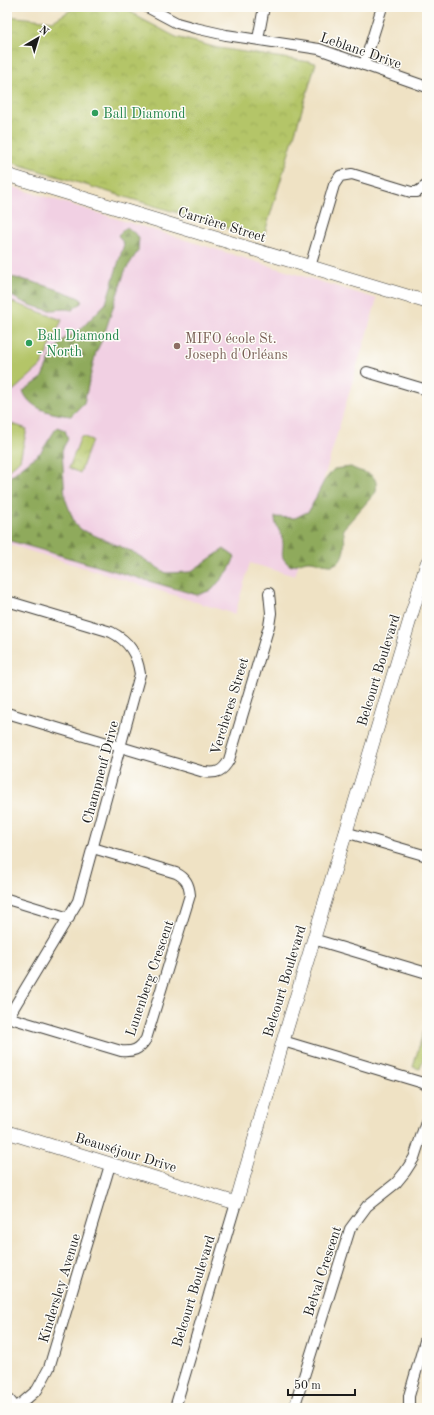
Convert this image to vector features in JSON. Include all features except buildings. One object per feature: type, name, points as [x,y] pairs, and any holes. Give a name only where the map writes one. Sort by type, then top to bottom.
[{"type":"street","name":"Leblanc Drive","points":[[148,7],[177,23],[226,35],[319,49],[427,87]]},
{"type":"street","points":[[258,40],[264,7]]},
{"type":"street","points":[[364,65],[382,7]]},
{"type":"street","points":[[310,267],[334,185],[340,176],[352,174],[412,192],[417,192],[427,185]]},
{"type":"street","name":"Carrière Street","points":[[7,175],[427,302]]},
{"type":"street","points":[[366,372],[427,390]]},
{"type":"street","name":"Belcourt Boulevard","points":[[175,1408],[313,939],[427,563]]},
{"type":"street","name":"Verchères Street","points":[[7,713],[204,772],[213,774],[224,769],[230,760],[269,626],[271,613],[269,593]]},
{"type":"street","name":"Champneuf Drive","points":[[7,601],[111,632],[129,644],[135,654],[140,674],[78,901],[7,1018]]},
{"type":"street","points":[[345,832],[427,856]]},
{"type":"street","name":"Lunenberg Crescent","points":[[7,1018],[121,1051],[129,1052],[137,1050],[146,1039],[190,895],[190,887],[187,880],[176,873],[93,848]]},
{"type":"street","points":[[7,899],[69,918]]},
{"type":"street","points":[[313,939],[427,973]]},
{"type":"street","points":[[283,1041],[423,1083],[427,1086]]},
{"type":"street","name":"Belval Crescent","points":[[294,1408],[350,1229],[367,1206],[396,1184],[405,1172],[414,1158],[427,1118]]},
{"type":"street","name":"Beauséjour Drive","points":[[7,1132],[236,1203]]},
{"type":"street","name":"Kindersley Avenue","points":[[16,1408],[37,1390],[49,1368],[110,1165]]},
{"type":"street","points":[[409,1408],[409,1396],[427,1334]]},
{"type":"street","points":[[7,1397],[16,1408]]},
{"type":"shaded area","points":[[7,185],[377,299],[295,576],[250,563],[235,614],[7,544]]},
{"type":"green space","points":[[76,7],[125,7],[138,17],[176,37],[218,48],[316,63],[263,239],[7,161],[7,16],[53,21]]},
{"type":"green space","points":[[127,227],[139,237],[138,251],[125,271],[103,338],[96,352],[84,403],[71,416],[43,410],[31,403],[23,391],[41,379],[53,352],[65,338],[78,332],[106,303],[124,244],[118,235]]},
{"type":"green space","points":[[7,277],[22,279],[46,286],[82,300],[81,303],[72,310],[50,310],[40,308],[20,301],[10,295],[7,292]]},
{"type":"green space","name":"Ball Diamond - North","points":[[7,300],[62,320],[41,366],[14,390],[7,392]]},
{"type":"green space","points":[[7,422],[27,429],[20,460],[7,472]]},
{"type":"green space","points":[[57,427],[65,430],[68,439],[62,450],[65,498],[75,524],[82,530],[133,552],[166,573],[190,572],[224,549],[235,557],[229,570],[212,590],[197,595],[7,540],[7,479],[41,452]]},
{"type":"green space","points":[[81,436],[92,440],[80,473],[69,468]]},
{"type":"green space","points":[[351,467],[370,474],[373,477],[376,485],[376,492],[343,529],[345,544],[340,560],[332,565],[307,561],[291,566],[286,562],[282,553],[283,543],[275,517],[295,518],[309,511],[324,481],[334,469]]},
{"type":"green space","points":[[427,1019],[427,1047],[420,1069],[413,1067]]},
{"type":"place","name":"Ball Diamond","points":[[95,113]]},
{"type":"place","name":"Ball Diamond - North","points":[[29,343]]},
{"type":"place","name":"MIFO école St. Joseph d'Orléans","points":[[177,346]]}]
